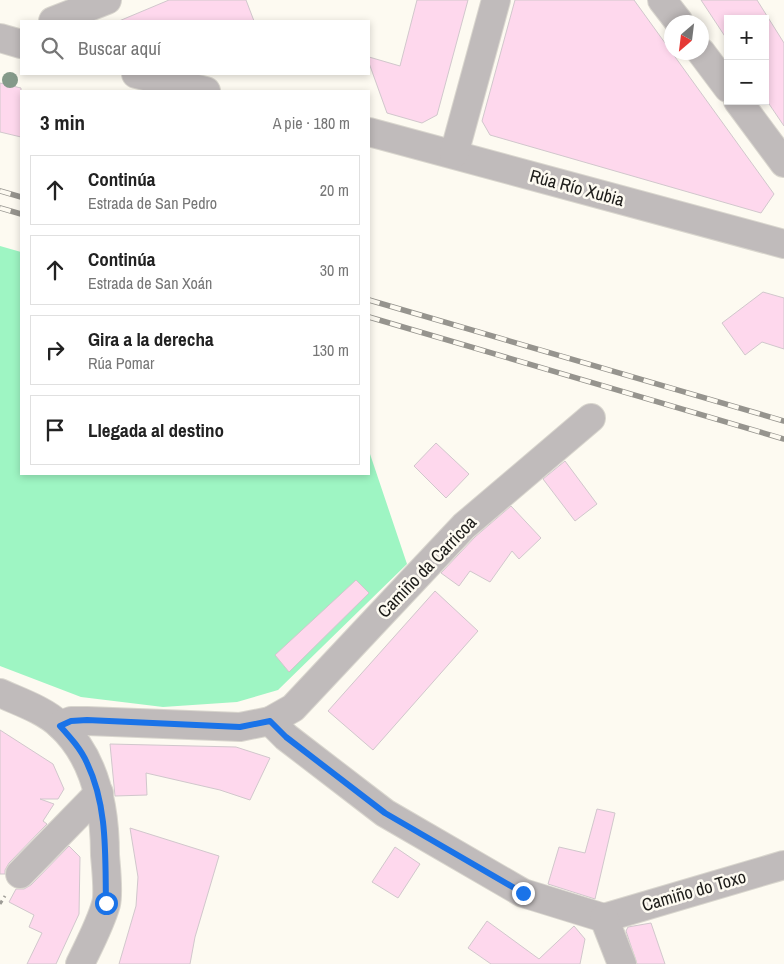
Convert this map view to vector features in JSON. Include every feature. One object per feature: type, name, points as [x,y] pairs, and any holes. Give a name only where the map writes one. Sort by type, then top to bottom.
[{"type":"street","points":[[56,20],[107,0]]},
{"type":"street","points":[[454,154],[496,0]]},
{"type":"street","points":[[662,0],[674,15]]},
{"type":"street","points":[[707,60],[724,83]]},
{"type":"street","points":[[140,75],[202,90]]},
{"type":"street","points":[[741,105],[784,163]]},
{"type":"street","name":"Rúa Río Xubia","points":[[370,132],[784,244]]},
{"type":"street","name":"Camiño da Carricoa","points":[[60,726],[71,721],[87,720],[240,727],[270,721],[293,708],[464,526],[591,418]]},
{"type":"street","points":[[0,693],[44,714],[60,726],[76,744],[87,762],[99,793],[105,836],[106,903],[80,964]]},
{"type":"street","points":[[270,721],[286,737],[385,813],[523,893],[604,918],[622,964]]},
{"type":"street","points":[[20,874],[99,793]]},
{"type":"street","name":"Camiño do Toxo","points":[[604,918],[784,865]]},
{"type":"green space","points":[[0,246],[20,252],[20,475],[370,475],[370,454],[407,564],[278,690],[237,702],[163,707],[81,697],[0,666]]},
{"type":"building","points":[[169,0],[246,0],[254,20],[121,20]]},
{"type":"building","points":[[417,0],[468,0],[437,115],[422,123],[387,113],[370,66],[370,57],[400,66]]},
{"type":"building","points":[[515,0],[634,0],[664,42],[664,60],[677,60],[774,194],[761,213],[490,135],[482,121]]},
{"type":"building","points":[[701,0],[757,0],[766,15],[724,15],[724,35]]},
{"type":"building","points":[[769,19],[784,43],[784,126],[769,104]]},
{"type":"building","points":[[0,83],[21,88],[21,90],[20,137],[0,132]]},
{"type":"building","points":[[763,292],[784,298],[784,349],[762,342],[745,355],[722,323]]},
{"type":"building","points":[[436,443],[469,474],[446,498],[414,466]]},
{"type":"building","points":[[565,461],[597,504],[575,521],[543,479]]},
{"type":"building","points":[[511,506],[541,538],[519,559],[512,551],[490,582],[470,571],[459,586],[441,573],[475,537]]},
{"type":"building","points":[[356,580],[369,593],[289,672],[275,655]]},
{"type":"building","points":[[435,591],[478,631],[373,750],[328,711]]},
{"type":"building","points":[[0,730],[53,764],[64,789],[58,799],[40,799],[54,804],[43,821],[47,824],[9,863],[5,874],[0,874]]},
{"type":"building","points":[[110,744],[236,747],[270,758],[250,800],[220,790],[146,773],[147,795],[115,796]]},
{"type":"building","points":[[597,809],[615,813],[595,899],[548,884],[559,847],[585,853]]},
{"type":"building","points":[[130,828],[219,856],[195,937],[190,964],[119,964],[136,906],[138,877]]},
{"type":"building","points":[[69,846],[80,857],[79,914],[56,964],[27,964],[42,933],[29,927],[34,915],[9,902],[16,889],[24,889],[31,885]]},
{"type":"building","points":[[395,847],[420,864],[398,898],[372,882]]},
{"type":"building","points":[[487,921],[539,959],[574,926],[585,939],[580,964],[491,964],[468,948]]},
{"type":"building","points":[[651,923],[665,964],[637,964],[626,931],[628,927]]},
{"type":"railway","points":[[0,191],[20,197]]},
{"type":"railway","points":[[0,208],[20,214]]},
{"type":"railway","points":[[370,300],[784,421]]},
{"type":"railway","points":[[370,317],[784,439]]},
{"type":"route","points":[[106,903],[105,836],[99,793],[87,762],[76,744],[60,726],[71,721],[87,720],[240,727],[270,721],[286,737],[385,813],[523,893]]}]
